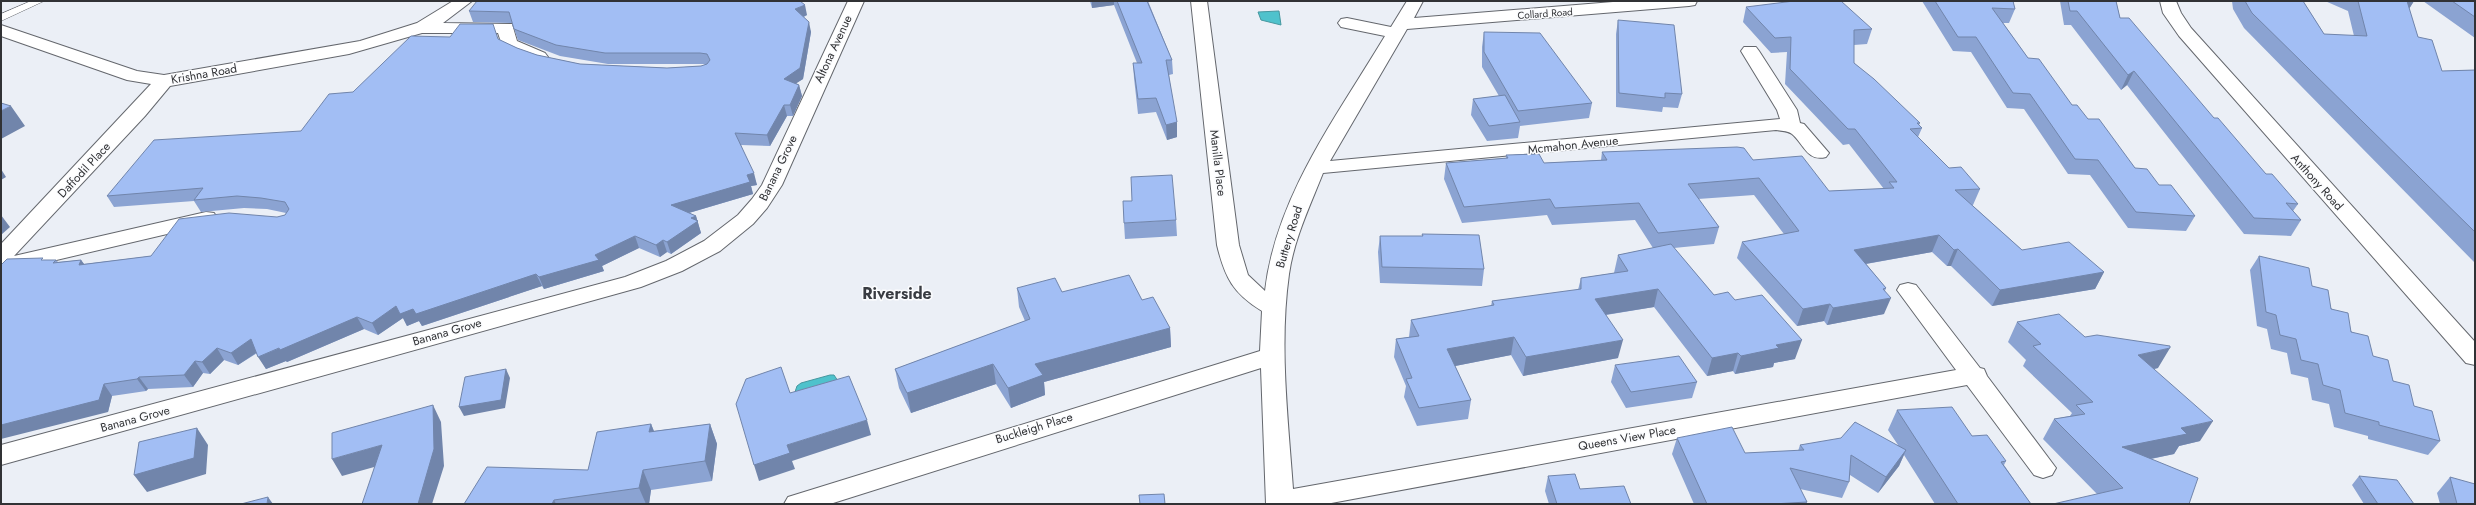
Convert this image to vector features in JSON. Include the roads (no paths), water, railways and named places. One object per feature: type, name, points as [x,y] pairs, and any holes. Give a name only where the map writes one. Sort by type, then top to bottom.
[{"type":"street","points":[[418,30],[464,1]]},
{"type":"street","name":"Altona Avenue","points":[[811,98],[856,1]]},
{"type":"street","name":"Manilla Place","points":[[1198,1],[1228,244],[1236,275],[1244,287],[1253,296],[1273,308]]},
{"type":"street","name":"Buttery Road","points":[[1280,503],[1271,356],[1273,308],[1287,236],[1315,168],[1415,1]]},
{"type":"street","name":"Collard Road","points":[[1347,23],[1398,28],[1689,1]]},
{"type":"street","name":"Anthony Road","points":[[2168,1],[2172,14],[2185,32],[2475,357]]},
{"type":"street","name":"Krishna Road","points":[[1,30],[134,76],[164,81],[349,50],[418,30],[506,28],[509,44],[532,56],[555,60]]},
{"type":"street","points":[[1750,51],[1787,110],[1791,126],[1797,128],[1819,153]]},
{"type":"street","name":"Daffodil Place","points":[[1,257],[138,112],[164,81]]},
{"type":"street","name":"Banana Grove","points":[[1,455],[664,271],[707,248],[738,226],[762,203],[772,185],[811,98]]},
{"type":"street","name":"Mcmahon Avenue","points":[[1315,168],[1776,124],[1791,126]]},
{"type":"street","points":[[1,266],[105,243],[189,220],[223,217]]},
{"type":"street","points":[[1908,290],[2043,468]]},
{"type":"street","name":"Buckleigh Place","points":[[798,504],[977,446],[1271,356]]},
{"type":"street","name":"Queens View Place","points":[[1280,503],[1974,376]]},
{"type":"lane","points":[[1,18],[39,1]]},
{"type":"water","points":[[1279,11],[1281,25],[1261,20],[1258,12]]},
{"type":"water","points":[[834,375],[838,381],[794,395],[797,386],[801,383]]},
{"type":"district","name":"Riverside","points":[[897,293]]}]
